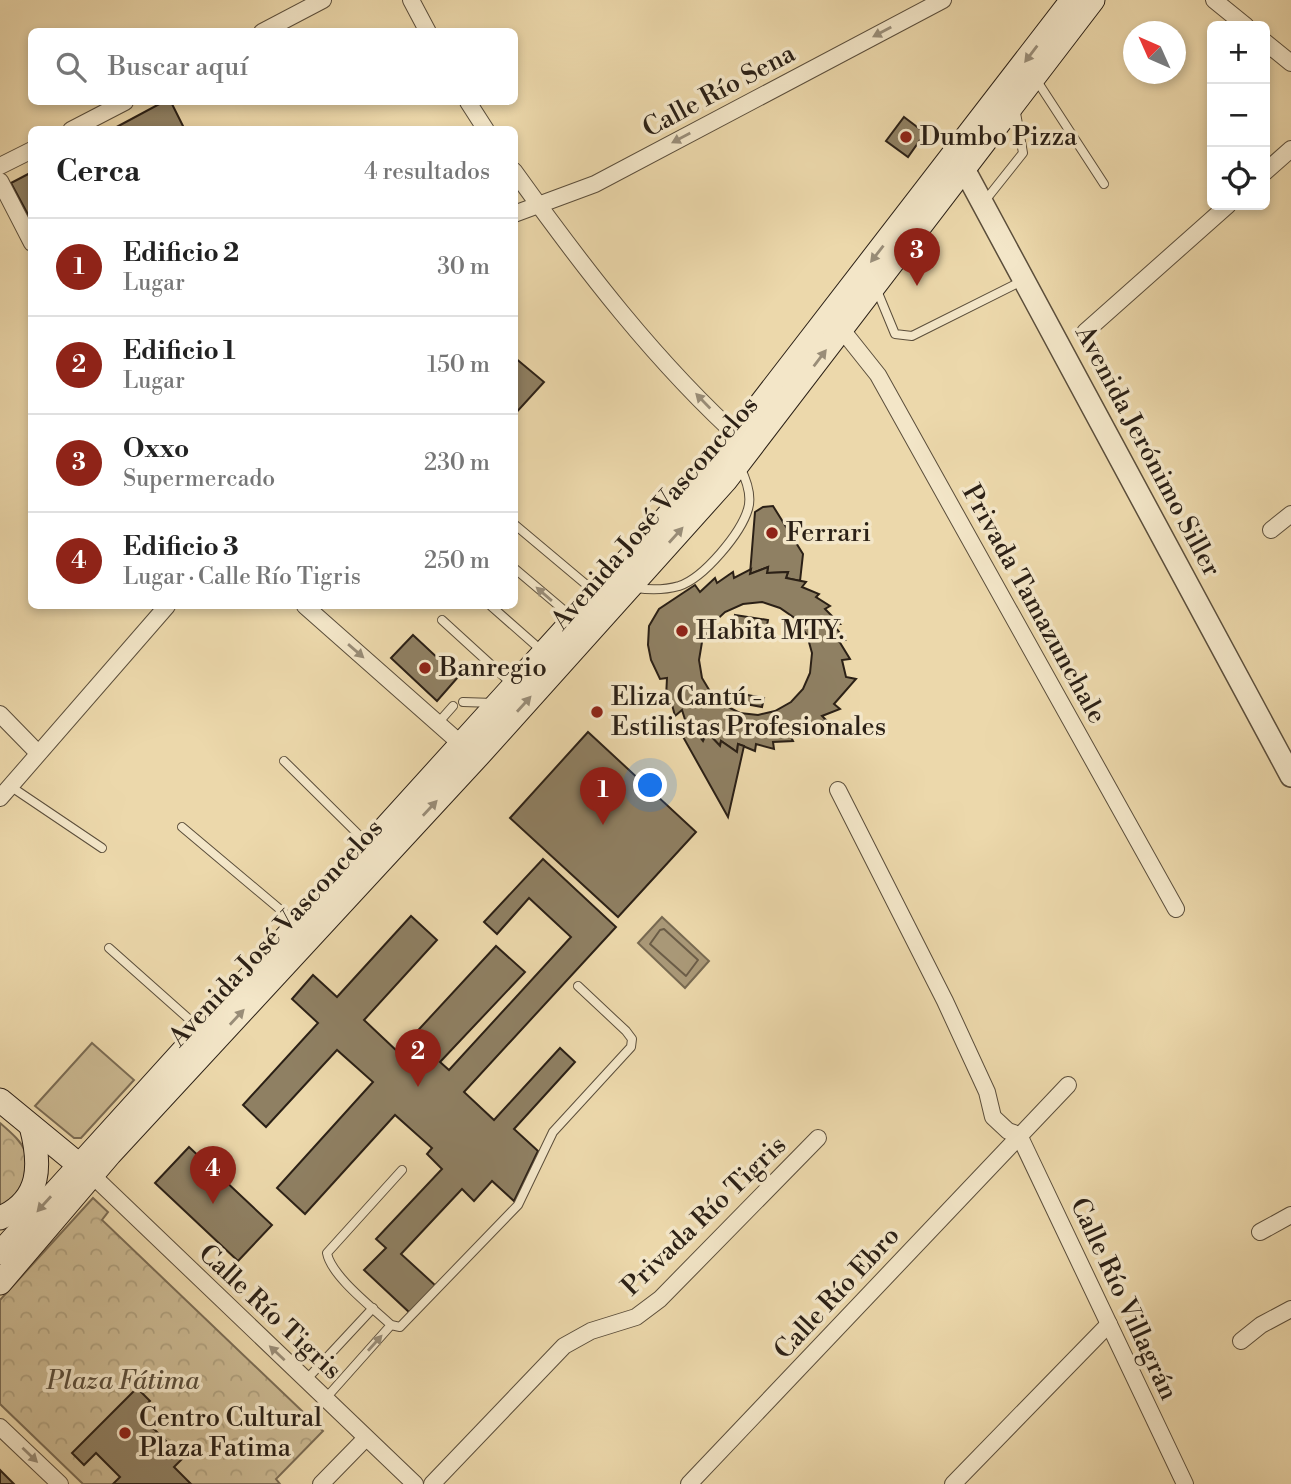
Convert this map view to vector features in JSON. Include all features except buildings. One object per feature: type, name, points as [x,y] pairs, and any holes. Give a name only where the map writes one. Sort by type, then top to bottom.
[{"type":"main road","name":"Avenida José Vasconcelos","points":[[836,322],[875,286],[1072,0]]},
{"type":"main road","name":"Avenida José Vasconcelos","points":[[0,1253],[86,1170],[376,851],[629,588],[742,450],[960,160],[1014,104],[1093,0]]},
{"type":"main road","name":"Avenida José Vasconcelos","points":[[207,1036],[297,924],[376,851],[460,743],[597,594],[742,450]]},
{"type":"main road","points":[[0,1100],[86,1170]]},
{"type":"main road","points":[[0,1218],[23,1203],[35,1184],[38,1162],[31,1126]]},
{"type":"main road","name":"Avenida José Vasconcelos","points":[[0,1283],[86,1170]]},
{"type":"street","points":[[270,28],[323,0]]},
{"type":"street","points":[[411,0],[426,28]]},
{"type":"street","name":"Calle Río Sena","points":[[518,213],[540,207],[595,184],[943,0]]},
{"type":"street","points":[[1213,1],[1239,21]]},
{"type":"street","points":[[1270,46],[1291,63]]},
{"type":"street","points":[[79,126],[119,105]]},
{"type":"street","points":[[470,105],[483,126]]},
{"type":"street","points":[[1270,168],[1291,149]]},
{"type":"street","points":[[0,166],[28,151]]},
{"type":"street","name":"Avenida Jerónimo Siller","points":[[960,160],[1291,776]]},
{"type":"street","points":[[518,177],[586,270],[742,450]]},
{"type":"street","points":[[0,181],[28,235]]},
{"type":"street","points":[[1085,332],[1222,210]]},
{"type":"street","name":"Privada Tamazunchale","points":[[836,322],[878,375],[1176,909]]},
{"type":"street","points":[[1271,530],[1291,514]]},
{"type":"street","points":[[5,792],[164,609]]},
{"type":"street","points":[[308,609],[460,743]]},
{"type":"street","points":[[0,714],[38,753]]},
{"type":"street","points":[[838,790],[945,1001],[987,1092],[993,1116],[1008,1131],[1019,1135]]},
{"type":"street","name":"Calle Río Ebro","points":[[690,1484],[1068,1085]]},
{"type":"street","name":"Calle Río Villagrán","points":[[1019,1135],[1185,1484]]},
{"type":"street","name":"Privada Río Tigris","points":[[432,1484],[564,1346],[591,1331],[623,1323],[654,1304],[818,1138]]},
{"type":"street","name":"Calle Río Tigris","points":[[86,1170],[415,1484]]},
{"type":"street","points":[[1260,1232],[1291,1215]]},
{"type":"street","points":[[1241,1341],[1261,1325],[1291,1309]]},
{"type":"street","points":[[953,1484],[1109,1324]]},
{"type":"street","points":[[0,1427],[60,1484]]},
{"type":"street","points":[[321,1484],[366,1438]]},
{"type":"lane","points":[[1034,77],[1104,184]]},
{"type":"lane","points":[[984,202],[1023,153],[1014,104]]},
{"type":"lane","points":[[875,286],[895,334],[912,336],[1025,279]]},
{"type":"lane","points":[[629,588],[653,590],[681,585],[718,555],[736,534],[749,507],[742,450]]},
{"type":"lane","points":[[518,527],[597,594]]},
{"type":"lane","points":[[518,571],[574,619]]},
{"type":"lane","points":[[494,609],[544,653]]},
{"type":"lane","points":[[442,621],[513,685]]},
{"type":"lane","points":[[463,702],[497,703]]},
{"type":"lane","points":[[438,723],[453,706]]},
{"type":"lane","points":[[284,761],[376,851]]},
{"type":"lane","points":[[5,792],[102,848]]},
{"type":"lane","points":[[182,827],[297,924]]},
{"type":"lane","points":[[109,948],[207,1036]]},
{"type":"lane","points":[[402,1170],[327,1253],[328,1264],[391,1325],[400,1327],[518,1205],[553,1132],[631,1047],[632,1039],[626,1031],[578,986]]},
{"type":"lane","points":[[306,1380],[373,1308]]},
{"type":"lane","points":[[326,1398],[391,1325]]},
{"type":"green space","points":[[92,1043],[134,1080],[81,1138],[74,1138],[35,1106]]},
{"type":"green space","points":[[0,1123],[17,1138],[25,1151],[27,1165],[26,1188],[0,1213]]},
{"type":"green space","name":"Plaza Fátima","points":[[93,1198],[108,1212],[102,1220],[323,1431],[276,1479],[280,1484],[83,1484],[0,1404],[0,1300]]},
{"type":"water","points":[[662,917],[709,961],[685,988],[638,943]]},
{"type":"place","name":"Dumbo Pizza","points":[[906,137]]},
{"type":"place","name":"Oxxo","points":[[917,286]]},
{"type":"place","name":"Ferrari","points":[[772,533]]},
{"type":"place","name":"Habita MTY.","points":[[682,631]]},
{"type":"place","name":"Banregio","points":[[425,668]]},
{"type":"place","name":"Eliza Cantú - Estilistas Profesionales","points":[[597,712]]},
{"type":"place","name":"Edificio 2","points":[[603,825]]},
{"type":"place","name":"Edificio 1","points":[[418,1087]]},
{"type":"place","name":"Edificio 3","points":[[213,1204]]},
{"type":"place","name":"Centro Cultural Plaza Fatima","points":[[125,1433]]}]
